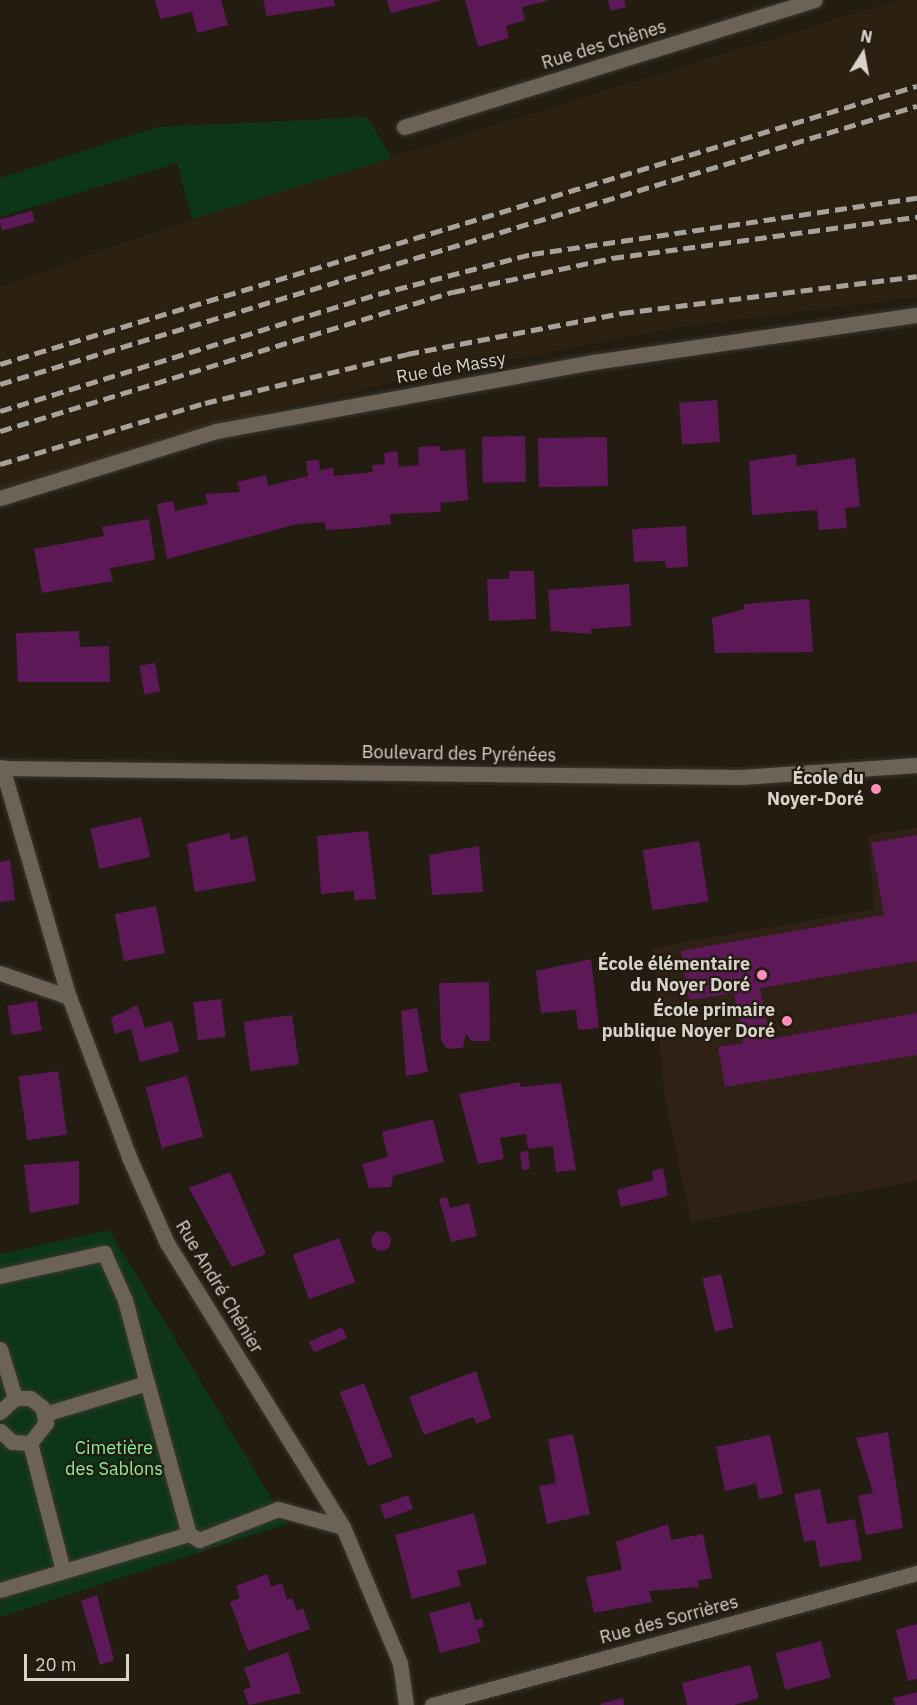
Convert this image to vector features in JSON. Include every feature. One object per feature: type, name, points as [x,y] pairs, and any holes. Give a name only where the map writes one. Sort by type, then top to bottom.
[{"type":"street","name":"Rue des Chênes","points":[[404,127],[815,0]]},
{"type":"street","name":"Rue de Massy","points":[[0,498],[216,431],[593,362],[917,315]]},
{"type":"street","name":"Boulevard des Pyrénées","points":[[1,768],[741,777],[917,765]]},
{"type":"street","name":"Rue André Chénier","points":[[1,768],[69,997],[167,1244],[343,1527],[400,1663],[406,1705]]},
{"type":"street","points":[[0,973],[69,997]]},
{"type":"street","points":[[0,1276],[104,1253],[126,1300],[189,1534],[199,1540],[278,1509],[343,1527]]},
{"type":"street","points":[[0,1349],[15,1398]]},
{"type":"street","points":[[45,1414],[147,1383]]},
{"type":"street","points":[[0,1412],[15,1398],[30,1398],[45,1414],[43,1432],[30,1443],[12,1442],[0,1431]]},
{"type":"street","points":[[30,1443],[63,1571]]},
{"type":"street","points":[[0,1590],[189,1534]]},
{"type":"street","name":"Rue des Sorrières","points":[[432,1705],[917,1573]]},
{"type":"shaded area","points":[[898,0],[917,0],[917,297],[681,327],[402,380],[223,423],[0,489],[0,287],[192,219]]},
{"type":"shaded area","name":"École primaire publique Noyer Doré","points":[[917,828],[917,1181],[691,1222],[664,1094],[652,948],[874,909],[868,835]]},
{"type":"green space","points":[[367,117],[392,158],[192,219],[177,163],[0,217],[0,178],[157,127]]},
{"type":"green space","name":"Cimetière des Sablons","points":[[109,1230],[287,1524],[0,1617],[0,1254]]},
{"type":"building","points":[[155,0],[221,0],[228,25],[197,33],[192,12],[160,19]]},
{"type":"building","points":[[263,0],[334,0],[335,6],[267,16]]},
{"type":"building","points":[[387,0],[439,0],[439,1],[391,13]]},
{"type":"building","points":[[465,0],[547,1],[522,7],[525,20],[506,26],[509,38],[478,47]]},
{"type":"building","points":[[608,0],[624,0],[626,7],[610,11]]},
{"type":"building","points":[[32,211],[35,222],[2,230],[0,220]]},
{"type":"building","points":[[717,400],[720,442],[682,445],[679,403]]},
{"type":"building","points":[[525,436],[526,482],[483,483],[482,437]]},
{"type":"building","points":[[607,437],[608,486],[539,487],[538,438]]},
{"type":"building","points":[[440,446],[440,451],[465,449],[468,500],[440,503],[441,512],[390,514],[391,524],[358,528],[326,530],[325,522],[293,525],[167,559],[157,504],[173,501],[175,511],[208,504],[205,494],[240,492],[237,482],[266,475],[268,486],[308,476],[306,461],[319,460],[320,470],[333,468],[334,476],[373,472],[372,465],[385,464],[384,453],[397,451],[399,467],[419,465],[418,447]]},
{"type":"building","points":[[796,454],[797,466],[855,458],[860,507],[845,508],[847,528],[819,530],[817,510],[752,515],[749,461]]},
{"type":"building","points":[[149,519],[155,560],[110,568],[113,581],[42,593],[34,549],[104,536],[102,527]]},
{"type":"building","points":[[686,526],[688,567],[666,568],[665,561],[634,562],[632,529]]},
{"type":"building","points":[[509,571],[534,571],[536,619],[489,621],[487,579],[509,579]]},
{"type":"building","points":[[629,584],[631,626],[591,629],[592,634],[551,631],[548,590]]},
{"type":"building","points":[[809,599],[813,652],[715,653],[712,618],[744,609],[744,604]]},
{"type":"building","points":[[79,631],[80,647],[109,646],[110,682],[18,682],[16,633]]},
{"type":"building","points":[[155,663],[160,692],[144,694],[139,666]]},
{"type":"building","points":[[141,817],[150,857],[100,869],[90,829]]},
{"type":"building","points":[[368,831],[376,899],[354,900],[354,891],[321,894],[317,836]]},
{"type":"building","points":[[229,833],[231,840],[247,836],[256,881],[195,892],[187,844]]},
{"type":"building","name":"École élémentaire du Noyer Doré","points":[[917,835],[917,961],[760,988],[770,1039],[917,1013],[917,1055],[725,1087],[718,1047],[743,1043],[734,993],[689,1000],[681,951],[884,915],[871,843]]},
{"type":"building","points":[[699,841],[709,901],[652,910],[643,850]]},
{"type":"building","points":[[479,846],[483,892],[432,895],[429,855]]},
{"type":"building","points":[[10,860],[15,900],[0,902],[0,862]]},
{"type":"building","points":[[156,906],[165,953],[124,961],[115,914]]},
{"type":"building","points":[[591,959],[599,1028],[578,1030],[576,1010],[541,1013],[536,971]]},
{"type":"building","points":[[489,982],[490,1041],[471,1041],[466,1033],[463,1048],[447,1049],[441,1041],[439,983]]},
{"type":"building","points":[[221,999],[226,1037],[198,1040],[193,1002]]},
{"type":"building","points":[[37,1001],[42,1031],[12,1035],[7,1006]]},
{"type":"building","points":[[137,1005],[145,1028],[172,1021],[179,1052],[140,1062],[131,1029],[115,1034],[111,1018]]},
{"type":"building","points":[[417,1008],[428,1072],[406,1076],[401,1011]]},
{"type":"building","points":[[292,1015],[299,1065],[250,1071],[243,1022]]},
{"type":"building","points":[[58,1071],[67,1134],[27,1140],[18,1077]]},
{"type":"building","points":[[187,1076],[203,1137],[162,1148],[145,1087]]},
{"type":"building","points":[[520,1082],[520,1087],[561,1083],[576,1170],[556,1172],[553,1146],[528,1149],[526,1134],[500,1138],[504,1159],[478,1164],[459,1094]]},
{"type":"building","points":[[433,1119],[444,1162],[393,1176],[391,1187],[369,1188],[362,1164],[388,1157],[382,1132]]},
{"type":"building","points":[[528,1151],[530,1169],[522,1170],[520,1152]]},
{"type":"building","points":[[79,1161],[79,1204],[30,1213],[24,1165]]},
{"type":"building","points":[[663,1168],[668,1196],[621,1207],[617,1190],[653,1180],[652,1171]]},
{"type":"building","points":[[230,1172],[266,1254],[232,1267],[189,1188]]},
{"type":"building","points":[[447,1197],[450,1208],[469,1203],[477,1236],[451,1242],[439,1199]]},
{"type":"building","points":[[381,1231],[388,1234],[391,1241],[388,1248],[381,1251],[374,1248],[371,1241],[374,1234]]},
{"type":"building","points":[[339,1238],[355,1282],[309,1299],[293,1255]]},
{"type":"building","points":[[721,1274],[733,1328],[715,1332],[702,1278]]},
{"type":"building","points":[[342,1327],[347,1338],[314,1353],[309,1342]]},
{"type":"building","points":[[476,1371],[491,1418],[476,1424],[473,1417],[424,1435],[409,1397]]},
{"type":"building","points":[[364,1383],[392,1457],[368,1466],[340,1392]]},
{"type":"building","points":[[888,1432],[903,1528],[866,1535],[858,1496],[873,1493],[856,1438]]},
{"type":"building","points":[[573,1434],[590,1514],[547,1524],[539,1486],[556,1483],[548,1439]]},
{"type":"building","points":[[770,1435],[783,1494],[759,1499],[756,1484],[725,1491],[716,1447]]},
{"type":"building","points":[[820,1489],[827,1524],[855,1519],[862,1560],[820,1567],[815,1540],[804,1542],[794,1494]]},
{"type":"building","points":[[408,1495],[413,1509],[385,1519],[380,1505]]},
{"type":"building","points":[[474,1513],[487,1564],[457,1571],[461,1586],[412,1599],[395,1535]]},
{"type":"building","points":[[668,1524],[671,1540],[703,1534],[712,1578],[697,1581],[699,1587],[649,1591],[652,1602],[594,1613],[586,1577],[622,1570],[616,1542]]},
{"type":"building","points":[[267,1574],[271,1587],[282,1583],[287,1600],[292,1598],[297,1611],[303,1608],[310,1629],[248,1651],[230,1602],[240,1598],[236,1586]]},
{"type":"building","points":[[97,1595],[114,1660],[100,1665],[81,1601]]},
{"type":"building","points":[[470,1602],[475,1621],[482,1618],[484,1627],[477,1629],[481,1642],[440,1653],[429,1613]]},
{"type":"building","points":[[917,1624],[917,1679],[908,1681],[896,1630]]},
{"type":"building","points":[[821,1641],[831,1678],[785,1690],[776,1653]]},
{"type":"building","points":[[288,1652],[301,1693],[249,1705],[243,1690],[251,1687],[244,1668]]},
{"type":"building","points":[[750,1665],[759,1698],[734,1705],[687,1705],[682,1683]]},
{"type":"building","points":[[917,1692],[917,1705],[895,1705],[893,1698]]},
{"type":"building","points":[[623,1698],[624,1705],[600,1704]]},
{"type":"railway","points":[[0,364],[917,86]]},
{"type":"railway","points":[[0,384],[917,106]]},
{"type":"railway","points":[[0,411],[378,294],[532,254],[917,198]]},
{"type":"railway","points":[[0,431],[453,292],[612,258],[917,217]]},
{"type":"railway","points":[[0,464],[205,403],[407,354],[622,313],[917,276]]},
{"type":"place","name":"École du Noyer-Doré","points":[[876,789]]},
{"type":"place","name":"École élémentaire du Noyer Doré","points":[[762,975]]},
{"type":"place","name":"École primaire publique Noyer Doré","points":[[787,1021]]}]
